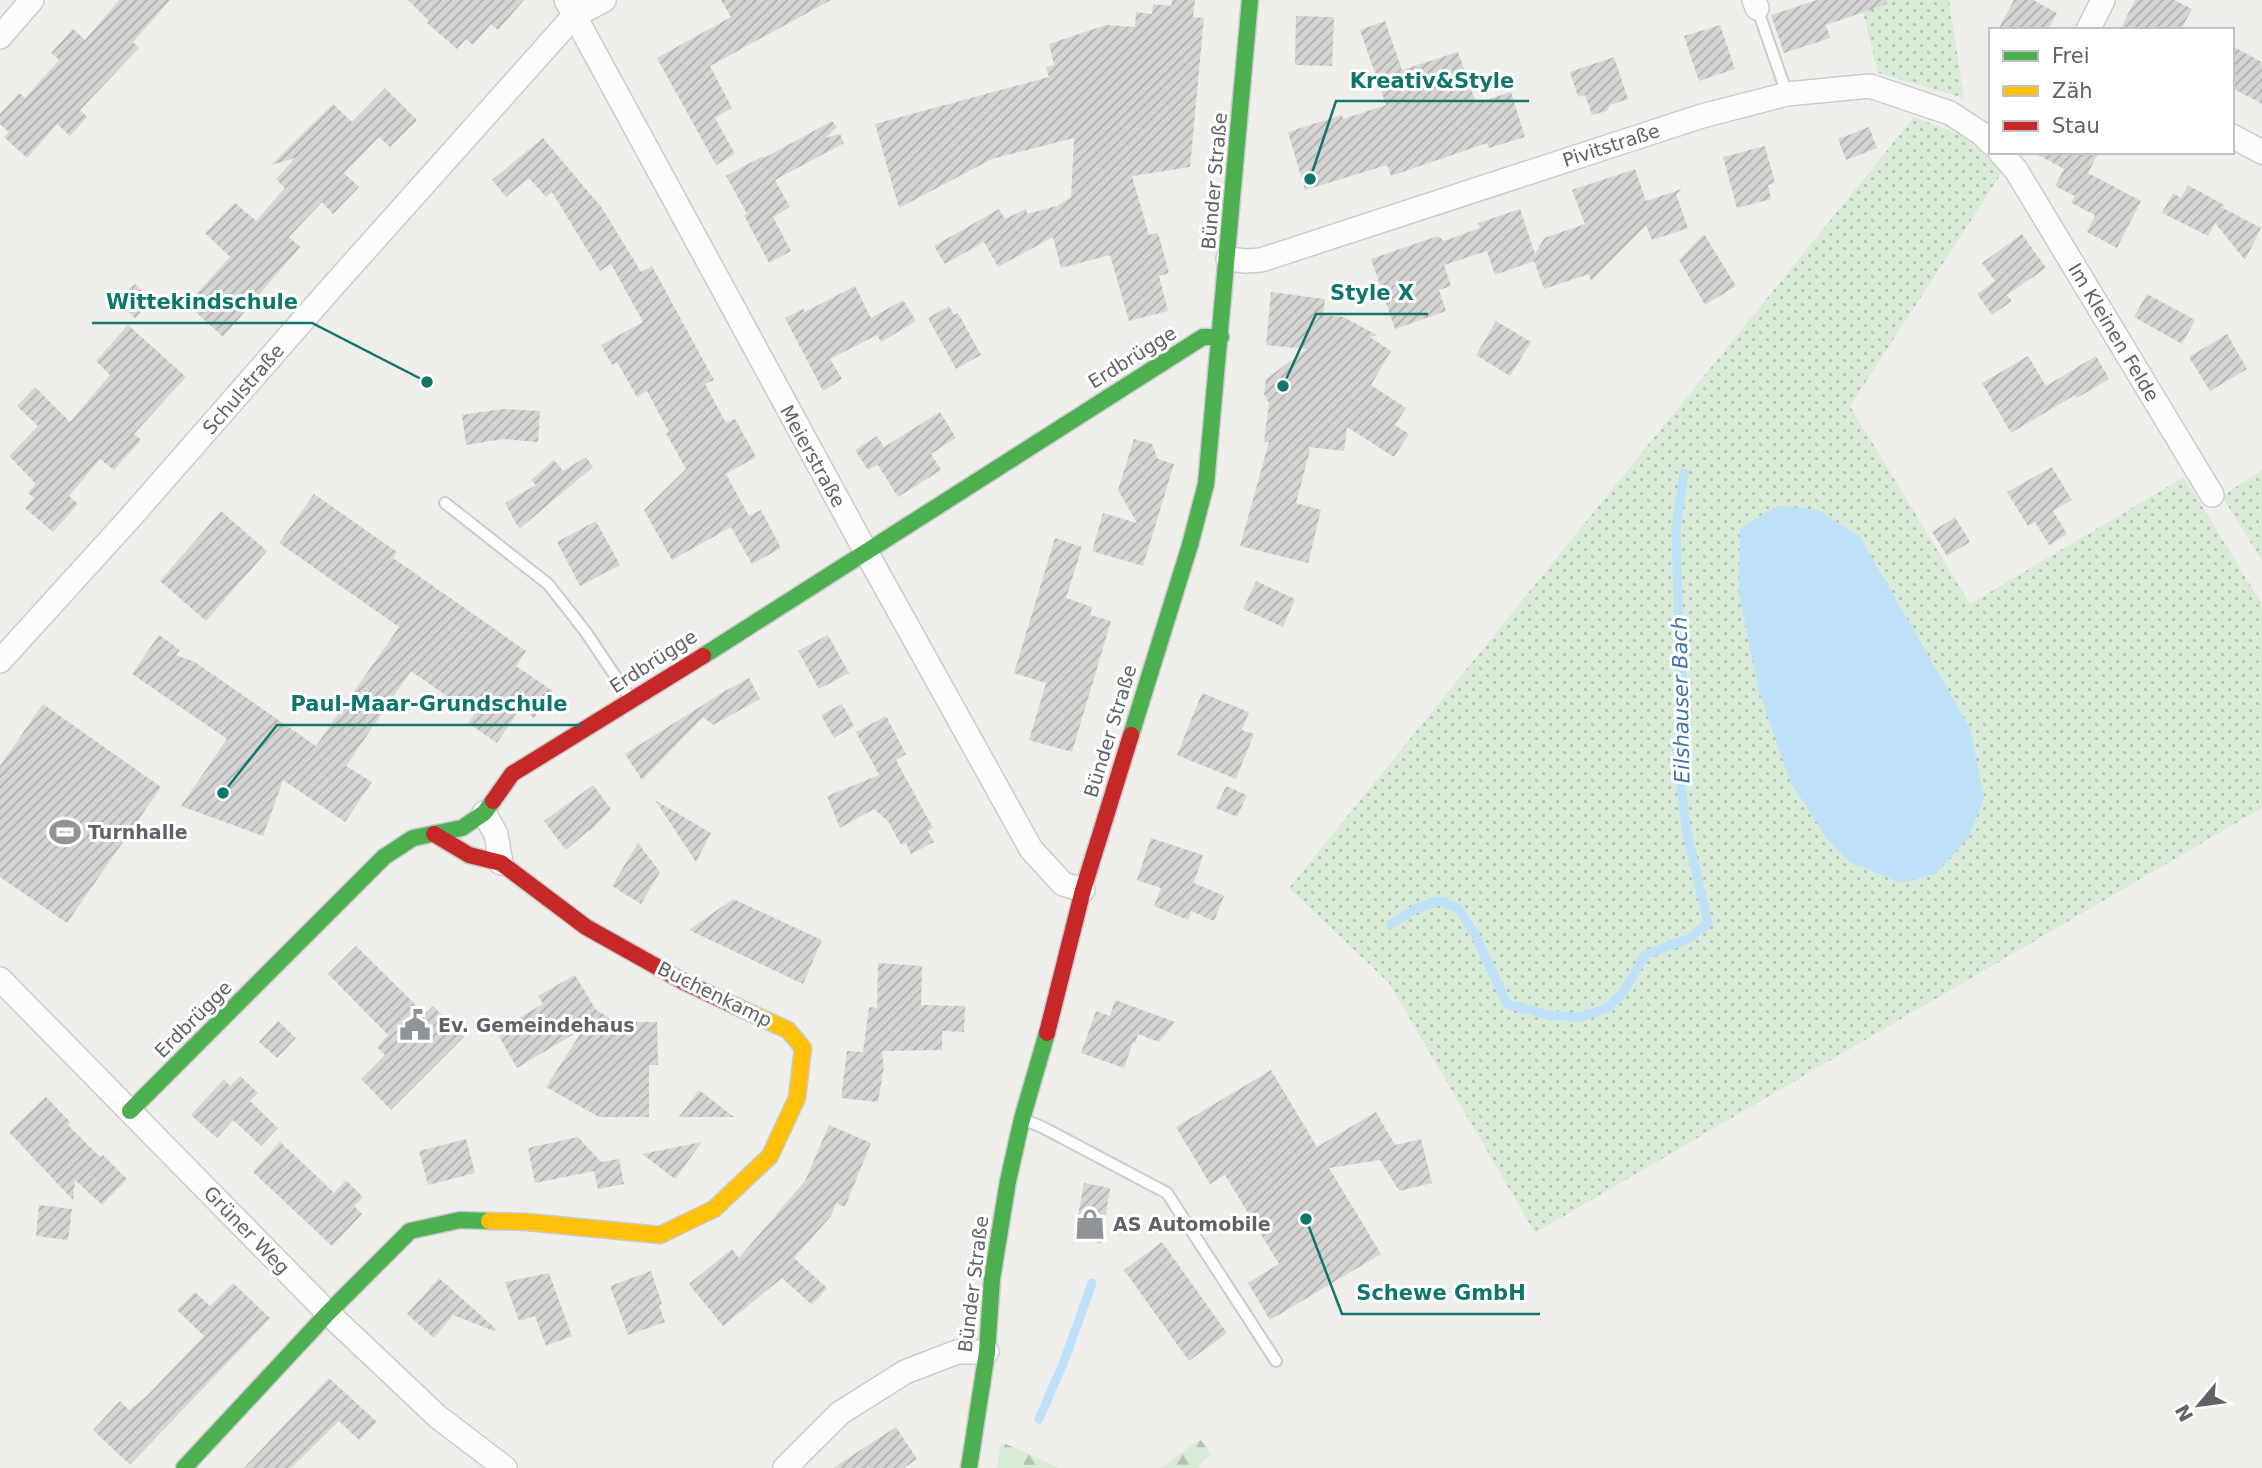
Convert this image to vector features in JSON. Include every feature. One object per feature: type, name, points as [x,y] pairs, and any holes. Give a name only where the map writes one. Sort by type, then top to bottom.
[{"type":"street","name":"Schulstraße","points":[[0,661],[130,519],[570,8],[604,0]]},
{"type":"street","name":"Bünder Straße","points":[[969,1468],[987,1352],[992,1279],[1008,1181],[1022,1119],[1059,990],[1083,890],[1206,484],[1250,0]]},
{"type":"street","points":[[2089,28],[2104,0]]},
{"type":"street","points":[[0,37],[25,3]]},
{"type":"street","name":"Meierstraße","points":[[570,8],[1031,849],[1063,884],[1083,890]]},
{"type":"street","name":"Pivitstraße","points":[[1228,259],[1261,260],[1702,116],[1787,94],[1870,86],[1950,113],[1989,141]]},
{"type":"street","points":[[2234,136],[2262,152]]},
{"type":"street","points":[[2005,154],[2021,161]]},
{"type":"street","name":"Im Kleinen Felde","points":[[2021,161],[2213,495]]},
{"type":"street","name":"Erdbrügge","points":[[130,1111],[384,857],[413,838],[462,828],[484,813],[512,774],[632,701],[1203,337],[1221,337]]},
{"type":"street","points":[[434,834],[469,855],[500,863],[496,834],[484,813]]},
{"type":"street","name":"Buchenkamp","points":[[184,1468],[328,1313],[410,1231],[460,1220],[527,1222],[660,1236],[714,1209],[770,1156],[797,1098],[803,1048],[788,1030],[684,982],[586,927],[500,863]]},
{"type":"street","name":"Grüner Weg","points":[[0,979],[328,1313],[438,1417],[505,1468]]},
{"type":"street","points":[[785,1468],[840,1413],[905,1372],[957,1352],[987,1352]]},
{"type":"lane","points":[[1756,4],[1787,94]]},
{"type":"lane","points":[[445,503],[548,584],[585,631],[632,701]]},
{"type":"lane","points":[[1022,1119],[1167,1193],[1276,1361]]},
{"type":"green space","points":[[1860,0],[1949,0],[1964,98],[1878,73]]},
{"type":"green space","points":[[1914,117],[1961,135],[2003,171],[1850,406],[1970,604],[2184,477],[2262,604],[2262,808],[1535,1233],[1389,983],[1289,888]]},
{"type":"green space","points":[[2262,470],[2262,561],[2222,496]]},
{"type":"green space","points":[[1200,1439],[1211,1454],[1197,1468],[1161,1468]]},
{"type":"green space","points":[[1001,1442],[1060,1468],[997,1468]]},
{"type":"water","points":[[1777,506],[1818,510],[1860,537],[1970,728],[1984,798],[1969,837],[1935,874],[1901,883],[1850,862],[1827,839],[1790,781],[1759,691],[1739,593],[1740,528]]},
{"type":"building","points":[[119,0],[170,0],[133,42],[139,48],[80,110],[87,117],[70,136],[57,124],[27,158],[4,137],[9,132],[0,124],[0,114],[19,93],[25,98],[59,60],[51,53],[73,29],[85,40]]},
{"type":"building","points":[[408,0],[524,0],[498,30],[491,24],[473,45],[466,39],[457,49],[427,23],[429,21]]},
{"type":"building","points":[[721,0],[831,0],[710,66],[732,108],[715,118],[735,154],[716,165],[657,58],[731,17]]},
{"type":"building","points":[[1172,0],[1195,0],[1193,17],[1204,18],[1190,167],[1132,176],[1149,235],[1158,233],[1169,273],[1159,276],[1168,311],[1129,321],[1110,255],[1061,268],[1053,237],[998,267],[984,242],[945,264],[934,246],[999,209],[1005,219],[1026,209],[1027,214],[1057,206],[1071,197],[1074,138],[992,159],[899,208],[875,124],[1049,77],[1046,67],[1054,65],[1049,44],[1106,25],[1135,27],[1136,12],[1152,14],[1153,4],[1171,6]]},
{"type":"building","points":[[1817,0],[1886,0],[1887,4],[1826,25],[1830,38],[1784,53],[1771,15]]},
{"type":"building","points":[[2014,0],[2033,0],[2057,13],[2049,28],[1999,28]]},
{"type":"building","points":[[2135,0],[2174,0],[2192,9],[2182,28],[2121,28]]},
{"type":"building","points":[[1296,16],[1334,17],[1332,66],[1295,65]]},
{"type":"building","points":[[1385,21],[1402,70],[1458,52],[1476,103],[1511,92],[1525,137],[1489,148],[1487,143],[1391,176],[1387,165],[1305,190],[1288,132],[1386,105],[1360,30]]},
{"type":"building","points":[[1720,25],[1735,69],[1699,81],[1684,36]]},
{"type":"building","points":[[2234,47],[2262,62],[2262,104],[2234,89]]},
{"type":"building","points":[[1614,57],[1628,99],[1610,105],[1607,111],[1592,115],[1585,95],[1578,97],[1570,72]]},
{"type":"building","points":[[385,88],[417,120],[390,147],[379,137],[344,173],[359,187],[333,214],[322,202],[289,237],[300,247],[223,337],[187,304],[230,257],[205,233],[235,203],[256,221],[285,188],[276,179],[295,158],[271,165],[333,104],[352,122]]},
{"type":"building","points":[[832,121],[837,127],[825,138],[840,134],[844,143],[775,180],[790,207],[773,217],[791,251],[769,263],[726,176]]},
{"type":"building","points":[[1869,127],[1877,148],[1846,160],[1838,139]]},
{"type":"building","points":[[543,138],[602,208],[641,272],[652,266],[714,380],[705,384],[726,423],[735,419],[756,457],[726,474],[749,516],[761,510],[781,548],[752,564],[731,527],[672,560],[644,510],[686,469],[647,391],[637,397],[617,362],[612,365],[601,345],[643,322],[611,264],[600,271],[552,192],[546,197],[529,178],[506,197],[492,180]]},
{"type":"building","points":[[1765,146],[1775,183],[1768,185],[1771,199],[1737,208],[1723,157]]},
{"type":"building","points":[[2037,154],[2098,154],[2088,173],[2141,201],[2117,248],[2087,232],[2095,215],[2071,203],[2075,196],[2055,186],[2064,169]]},
{"type":"building","points":[[1635,169],[1646,201],[1682,189],[1676,194],[1688,228],[1652,240],[1646,225],[1591,281],[1589,274],[1544,289],[1534,261],[1495,275],[1487,251],[1444,265],[1451,286],[1439,290],[1446,311],[1395,329],[1371,259],[1438,236],[1444,241],[1480,228],[1478,223],[1520,209],[1535,254],[1544,238],[1585,224],[1572,190]]},
{"type":"building","points":[[2188,185],[2261,228],[2245,260],[2215,223],[2208,236],[2162,213],[2173,193],[2181,198]]},
{"type":"building","points":[[1704,234],[1736,286],[1705,305],[1679,260]]},
{"type":"building","points":[[2022,234],[2046,268],[2007,295],[2012,301],[1992,315],[1977,294],[1995,281],[1982,263]]},
{"type":"building","points":[[135,284],[152,301],[135,318],[117,301]]},
{"type":"building","points":[[855,286],[871,318],[903,300],[916,321],[881,342],[877,335],[830,359],[842,379],[823,391],[785,318],[803,309],[805,312]]},
{"type":"building","points":[[1271,292],[1325,299],[1323,315],[1343,317],[1377,335],[1370,337],[1391,351],[1371,385],[1406,408],[1395,425],[1409,434],[1394,457],[1347,427],[1344,451],[1308,447],[1310,450],[1296,503],[1321,510],[1308,563],[1240,546],[1269,442],[1264,442],[1269,403],[1264,394],[1266,379],[1307,349],[1266,345]]},
{"type":"building","points":[[2147,294],[2195,320],[2182,344],[2134,317]]},
{"type":"building","points":[[949,306],[954,315],[958,313],[981,355],[956,369],[928,318]]},
{"type":"building","points":[[1496,321],[1531,342],[1510,376],[1476,355]]},
{"type":"building","points":[[128,325],[186,377],[134,434],[141,440],[114,470],[100,459],[69,496],[78,504],[53,532],[25,508],[34,498],[28,493],[36,484],[9,456],[38,426],[17,406],[35,387],[70,422],[110,375],[96,361]]},
{"type":"building","points":[[2227,334],[2247,369],[2210,391],[2189,357]]},
{"type":"building","points":[[2028,356],[2046,386],[2096,356],[2109,379],[2077,398],[2075,395],[2011,433],[1982,383]]},
{"type":"building","points":[[502,409],[540,411],[538,442],[503,439],[466,445],[462,415]]},
{"type":"building","points":[[940,412],[956,438],[931,454],[941,470],[898,497],[878,465],[868,470],[855,450],[877,436],[884,447]]},
{"type":"building","points":[[1134,439],[1152,444],[1158,459],[1174,464],[1143,566],[1092,551],[1103,513],[1137,523],[1118,490]]},
{"type":"building","points":[[586,457],[593,467],[519,529],[505,503],[536,485],[531,480],[554,460],[563,471]]},
{"type":"building","points":[[2052,467],[2072,500],[2053,511],[2067,534],[2049,545],[2035,522],[2028,526],[2007,492]]},
{"type":"building","points":[[314,494],[397,552],[393,558],[526,651],[516,666],[553,691],[534,718],[520,709],[497,743],[468,723],[474,715],[411,671],[346,766],[372,782],[345,822],[283,780],[263,836],[181,806],[227,739],[132,674],[159,635],[180,650],[176,655],[195,662],[316,746],[399,627],[279,543]]},
{"type":"building","points":[[221,511],[267,551],[206,621],[160,581]]},
{"type":"building","points":[[1955,517],[1970,542],[1947,556],[1932,532]]},
{"type":"building","points":[[596,521],[620,565],[580,586],[557,542]]},
{"type":"building","points":[[1055,538],[1082,547],[1066,598],[1092,607],[1090,615],[1111,621],[1072,752],[1029,740],[1046,683],[1014,673]]},
{"type":"building","points":[[1256,581],[1295,599],[1283,627],[1243,609]]},
{"type":"building","points":[[828,635],[849,673],[819,689],[798,651]]},
{"type":"building","points":[[749,678],[760,699],[713,725],[703,717],[642,780],[625,754]]},
{"type":"building","points":[[1202,693],[1249,712],[1242,730],[1254,734],[1236,779],[1177,755]]},
{"type":"building","name":"Turnhalle","points":[[43,704],[161,787],[67,923],[0,877],[0,766]]},
{"type":"building","points":[[842,704],[854,726],[834,738],[821,715]]},
{"type":"building","points":[[886,716],[906,754],[896,760],[933,828],[928,831],[934,842],[911,854],[906,843],[901,845],[888,821],[874,809],[840,828],[827,796],[879,775],[856,732]]},
{"type":"building","points":[[593,785],[611,809],[590,831],[566,850],[544,821]]},
{"type":"building","points":[[1226,786],[1247,795],[1237,817],[1216,808]]},
{"type":"building","points":[[655,800],[711,833],[696,862]]},
{"type":"building","points":[[1151,838],[1203,855],[1194,883],[1224,896],[1214,921],[1191,911],[1188,920],[1154,906],[1161,888],[1137,880]]},
{"type":"building","points":[[638,843],[660,872],[641,904],[612,886]]},
{"type":"building","points":[[733,899],[822,940],[803,984],[689,930]]},
{"type":"building","name":"Ev. Gemeindehaus","points":[[356,946],[425,1014],[433,1006],[464,1037],[391,1110],[361,1079],[385,1055],[377,1047],[388,1035],[328,974]]},
{"type":"building","points":[[878,963],[922,966],[921,1005],[965,1006],[964,1032],[942,1031],[942,1050],[882,1051],[884,1067],[878,1102],[841,1098],[847,1051],[863,1052],[869,1007],[877,1008]]},
{"type":"building","points":[[575,975],[596,1010],[616,1022],[657,1022],[658,1065],[649,1065],[649,1117],[599,1117],[546,1087],[584,1028],[517,1068],[496,1031],[543,1004],[538,996]]},
{"type":"building","points":[[1115,1000],[1175,1022],[1159,1042],[1138,1034],[1124,1068],[1081,1053],[1096,1011],[1110,1016]]},
{"type":"building","points":[[278,1021],[296,1038],[277,1058],[259,1042]]},
{"type":"building","points":[[1271,1070],[1317,1147],[1376,1112],[1395,1145],[1421,1139],[1432,1183],[1399,1191],[1380,1160],[1329,1168],[1381,1254],[1270,1320],[1248,1283],[1279,1264],[1225,1175],[1210,1184],[1176,1127]]},
{"type":"building","points":[[240,1076],[258,1093],[250,1101],[278,1128],[261,1146],[233,1120],[217,1138],[191,1115],[224,1079],[230,1086]]},
{"type":"building","points":[[699,1090],[734,1117],[679,1117]]},
{"type":"building","points":[[46,1097],[70,1122],[68,1125],[127,1179],[102,1205],[75,1180],[73,1200],[9,1132]]},
{"type":"building","points":[[829,1125],[871,1143],[845,1207],[836,1203],[831,1216],[794,1258],[827,1288],[812,1305],[782,1278],[723,1326],[689,1284],[732,1249],[739,1258],[805,1181]]},
{"type":"building","points":[[578,1137],[601,1162],[619,1159],[624,1184],[598,1189],[594,1171],[535,1183],[528,1148]]},
{"type":"building","points":[[466,1139],[475,1173],[428,1185],[419,1151]]},
{"type":"building","points":[[280,1142],[321,1180],[318,1183],[322,1181],[334,1193],[346,1180],[363,1197],[354,1206],[362,1214],[332,1246],[253,1172]]},
{"type":"building","points":[[702,1142],[675,1179],[642,1154]]},
{"type":"building","name":"AS Automobile","points":[[1084,1183],[1110,1188],[1101,1243],[1074,1239]]},
{"type":"building","points":[[39,1205],[72,1209],[68,1240],[36,1236]]},
{"type":"building","points":[[1162,1242],[1227,1333],[1189,1361],[1124,1270]]},
{"type":"building","points":[[651,1271],[665,1322],[628,1335],[610,1286]]},
{"type":"building","points":[[549,1273],[572,1336],[546,1346],[535,1316],[519,1321],[505,1282]]},
{"type":"building","points":[[439,1278],[496,1329],[494,1331],[453,1315],[434,1338],[407,1314]]},
{"type":"building","points":[[233,1283],[270,1318],[130,1465],[93,1430],[120,1401],[129,1410],[146,1397],[204,1336],[177,1310],[195,1292],[210,1306]]},
{"type":"building","points":[[329,1378],[377,1422],[359,1440],[339,1421],[291,1468],[244,1468]]},
{"type":"building","points":[[896,1427],[917,1459],[904,1468],[833,1468]]},
{"type":"waterway","name":"Eilshauser Bach","points":[[1391,924],[1417,908],[1438,901],[1458,908],[1476,937],[1507,1004],[1549,1015],[1578,1017],[1606,1009],[1622,994],[1645,955],[1690,938],[1708,923],[1686,828],[1677,752],[1684,697],[1679,637],[1676,527],[1684,473]]},
{"type":"waterway","name":"Eilshauser Bach","points":[[1039,1419],[1065,1359],[1092,1283]]},
{"type":"traffic: fast","points":[[1131,735],[1190,545],[1206,484],[1250,0]]},
{"type":"traffic: fast","points":[[703,656],[1203,337],[1221,337]]},
{"type":"traffic: fast","points":[[130,1111],[384,857],[413,838],[462,828],[484,813],[493,801]]},
{"type":"traffic: fast","points":[[969,1468],[987,1352],[992,1279],[1008,1181],[1022,1119],[1047,1033]]},
{"type":"traffic: fast","points":[[184,1468],[328,1313],[410,1231],[460,1220],[489,1221]]},
{"type":"traffic: slow","points":[[489,1221],[527,1222],[660,1235],[714,1209],[770,1156],[797,1098],[803,1048],[788,1030],[735,1006]]},
{"type":"traffic: jam","points":[[493,801],[512,774],[703,656]]},
{"type":"traffic: jam","points":[[1047,1033],[1083,890],[1131,735]]},
{"type":"traffic: jam","points":[[434,834],[469,855],[501,863],[586,927],[684,982],[735,1006]]},
{"type":"place","name":"Kreativ&Style","points":[[1310,179]]},
{"type":"place","name":"Wittekindschule","points":[[427,382]]},
{"type":"place","name":"Style X","points":[[1283,386]]},
{"type":"place","name":"Paul-Maar-Grundschule","points":[[223,793]]},
{"type":"place","name":"Turnhalle","points":[[65,832]]},
{"type":"place","name":"Ev. Gemeindehaus","points":[[415,1025]]},
{"type":"place","name":"Schewe GmbH","points":[[1306,1219]]},
{"type":"place","name":"AS Automobile","points":[[1090,1224]]}]
